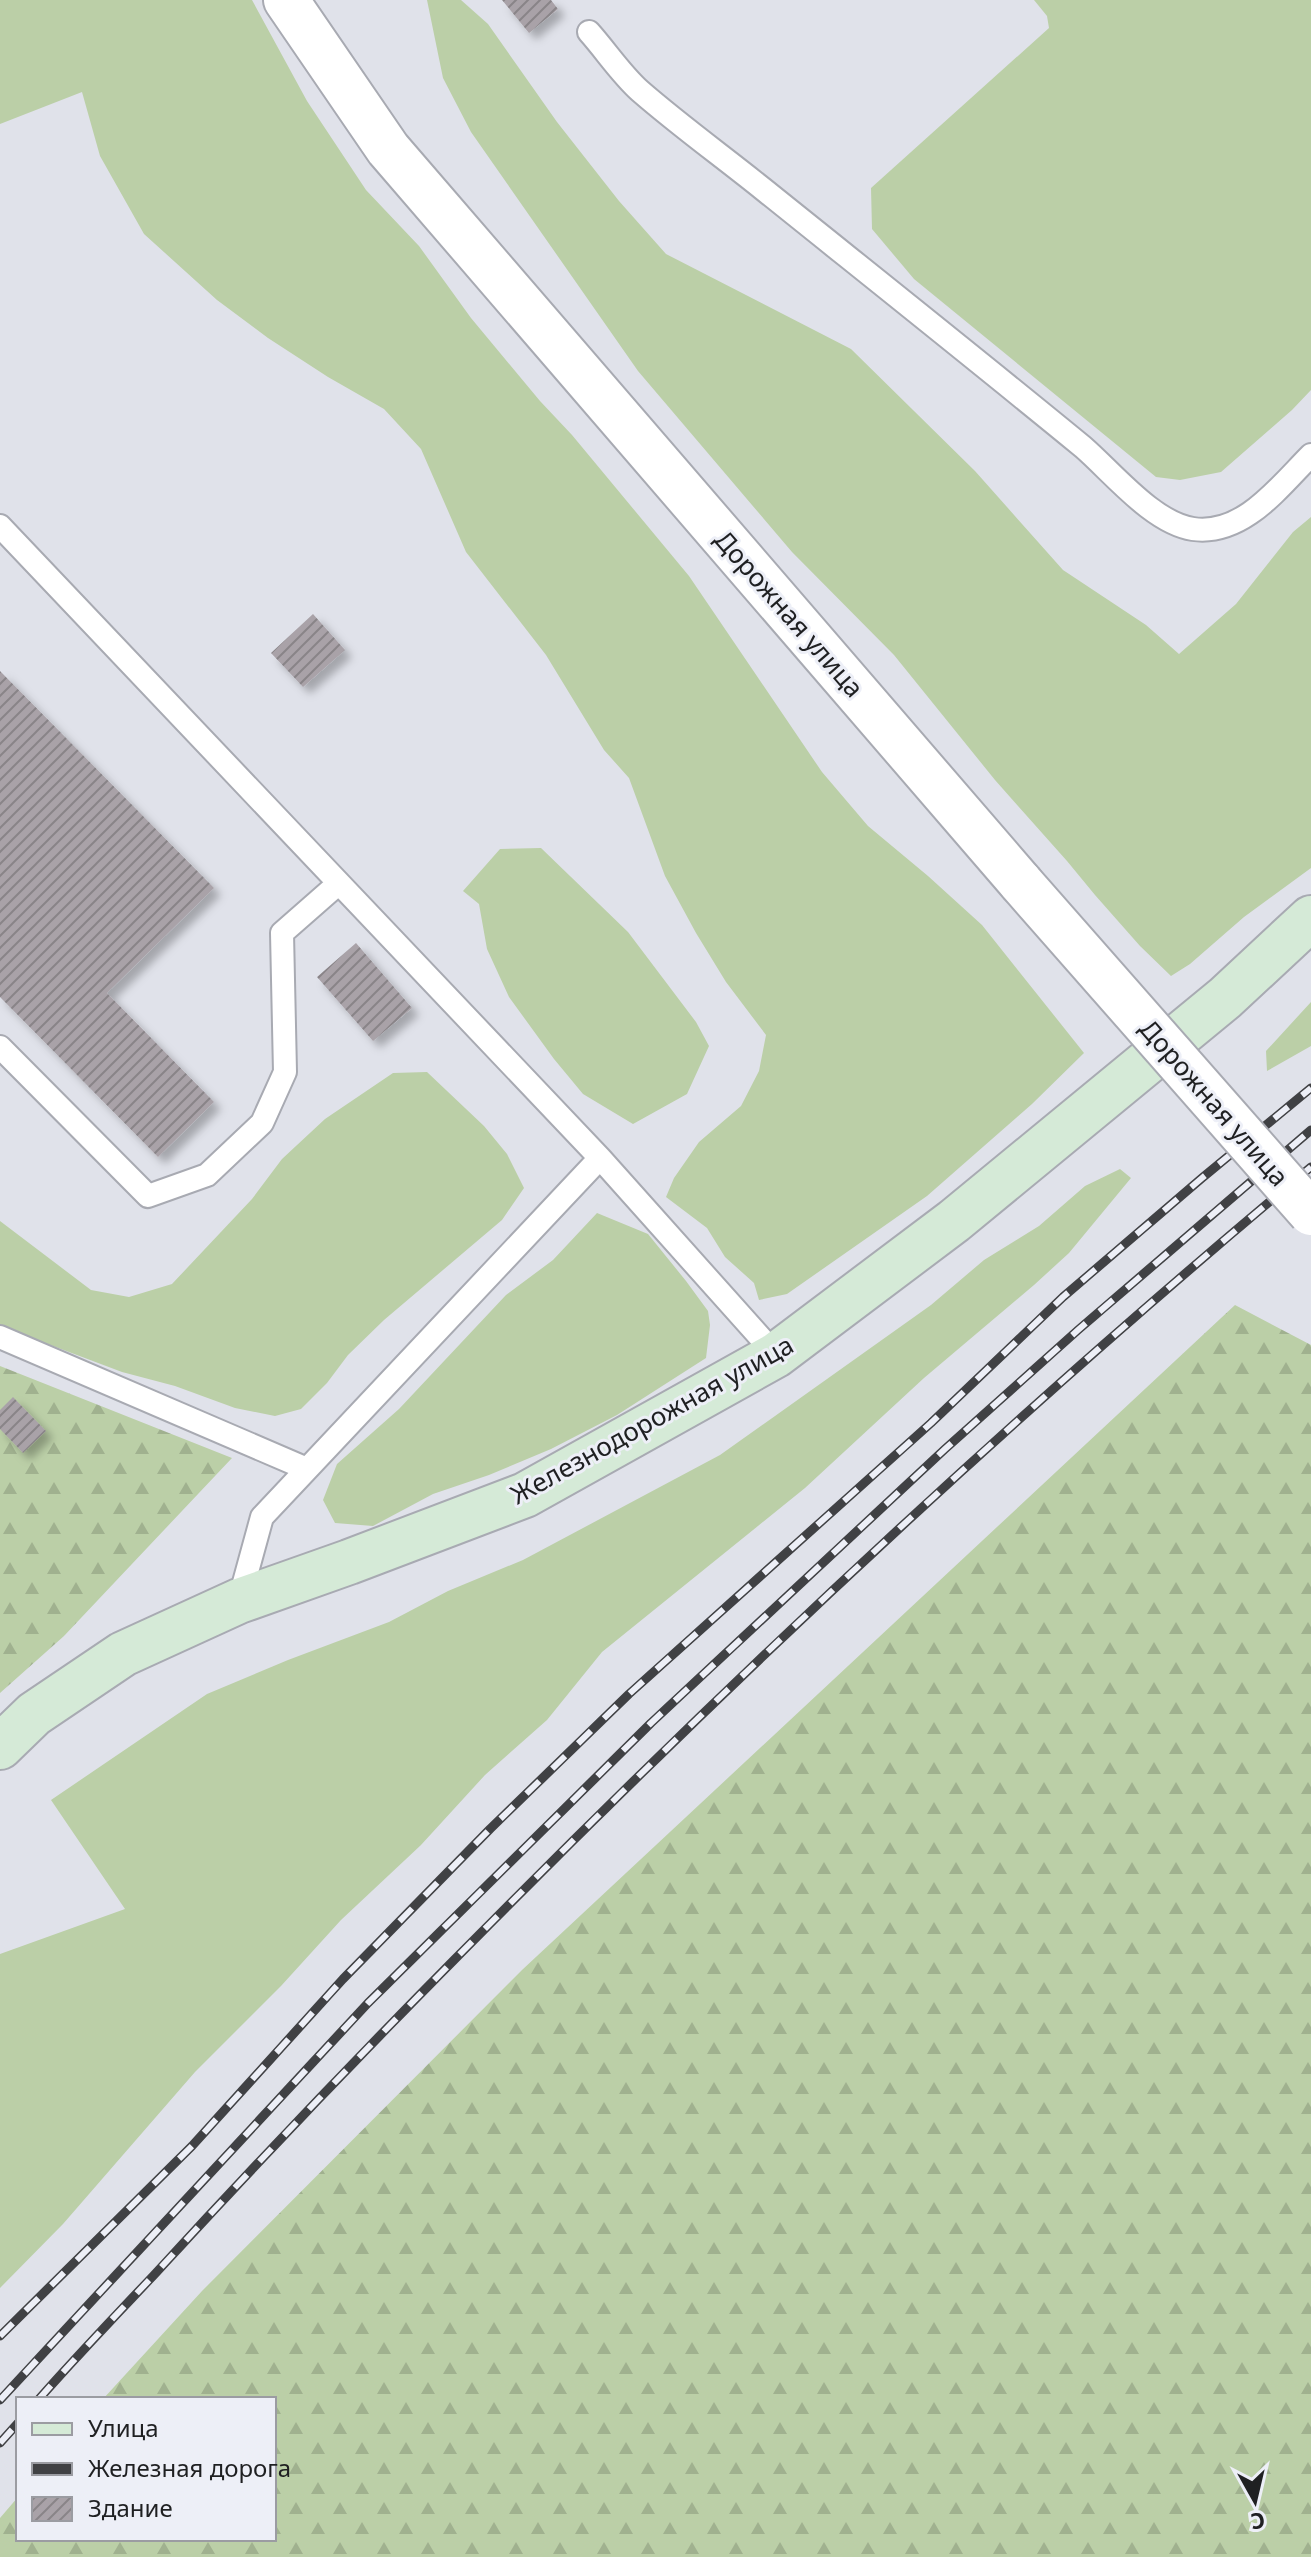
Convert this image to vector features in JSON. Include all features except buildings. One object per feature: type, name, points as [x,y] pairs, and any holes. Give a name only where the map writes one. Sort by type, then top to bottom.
[{"type":"main road","name":"Железнодорожная улица","points":[[0,1747],[34,1714],[123,1654],[239,1601],[525,1495],[776,1355],[954,1221],[1225,998],[1311,918]]},
{"type":"street","name":"Дорожная улица","points":[[286,0],[388,149],[1021,883],[1311,1213]]},
{"type":"lane","points":[[589,32],[638,89],[956,342],[1107,468],[1151,510],[1170,522],[1214,530],[1237,520],[1257,509],[1311,455]]},
{"type":"lane","points":[[0,526],[600,1158],[776,1355]]},
{"type":"lane","points":[[0,1047],[148,1196],[207,1175],[262,1123],[285,1072],[282,933],[339,883]]},
{"type":"lane","points":[[239,1601],[262,1517],[600,1158]]},
{"type":"lane","points":[[0,1337],[307,1469]]},
{"type":"green space","points":[[0,0],[252,0],[307,101],[366,190],[419,246],[471,318],[689,576],[822,772],[868,826],[982,925],[1084,1053],[1032,1104],[927,1196],[787,1294],[759,1300],[754,1283],[725,1257],[707,1228],[666,1197],[674,1178],[699,1142],[741,1106],[759,1071],[766,1035],[726,982],[665,876],[629,778],[604,750],[546,655],[466,552],[421,449],[384,409],[268,338],[217,300],[144,234],[100,156],[82,92],[0,124]]},
{"type":"green space","points":[[427,0],[461,0],[488,24],[557,122],[619,201],[666,254],[851,349],[975,471],[1063,570],[1146,625],[1179,654],[1236,604],[1293,532],[1311,517],[1311,868],[1171,976],[1140,946],[995,780],[894,655],[792,552],[638,371],[471,132],[443,78]]},
{"type":"green space","points":[[1034,0],[1311,0],[1311,390],[1221,472],[1180,480],[1156,477],[914,279],[872,229],[871,188],[1049,28],[1047,16]]},
{"type":"green space","points":[[541,848],[628,932],[696,1022],[709,1046],[687,1094],[633,1124],[583,1094],[554,1059],[509,997],[487,949],[479,904],[463,891],[500,849]]},
{"type":"green space","points":[[1311,1002],[1311,1046],[1267,1071],[1266,1051]]},
{"type":"green space","points":[[427,1072],[484,1126],[507,1154],[524,1188],[502,1220],[384,1320],[348,1355],[327,1383],[301,1409],[275,1416],[235,1408],[175,1386],[122,1372],[0,1326],[0,1221],[91,1290],[129,1297],[172,1284],[252,1199],[282,1159],[325,1119],[393,1073]]},
{"type":"green space","points":[[1120,1169],[1131,1178],[1069,1253],[924,1378],[805,1488],[602,1652],[547,1720],[485,1775],[421,1845],[341,1920],[281,1986],[195,2072],[63,2224],[0,2288],[0,1954],[125,1909],[51,1800],[207,1694],[389,1622],[448,1591],[523,1560],[720,1455],[931,1305],[984,1260],[1039,1226],[1085,1186]]},
{"type":"green space","points":[[597,1213],[648,1234],[686,1281],[708,1311],[710,1325],[706,1358],[617,1415],[551,1449],[433,1494],[373,1526],[335,1523],[323,1500],[337,1464],[399,1409],[506,1295],[553,1260]]},
{"type":"green space","points":[[1235,1305],[1311,1345],[1311,2557],[0,2557],[0,2518],[16,2499],[16,2541],[276,2541],[276,2397],[105,2397],[202,2291],[522,1970]]},
{"type":"green space","points":[[0,1366],[232,1458],[64,1636],[0,1693]]},
{"type":"railway","points":[[0,2336],[192,2146],[343,1979],[490,1829],[629,1694],[931,1423],[1063,1297],[1311,1088]]},
{"type":"railway","points":[[0,2400],[368,2003],[651,1723],[945,1449],[1311,1130]]},
{"type":"railway","points":[[41,2397],[340,2076],[662,1753],[981,1454],[1311,1167]]},
{"type":"railway","points":[[0,2443],[16,2425]]}]
